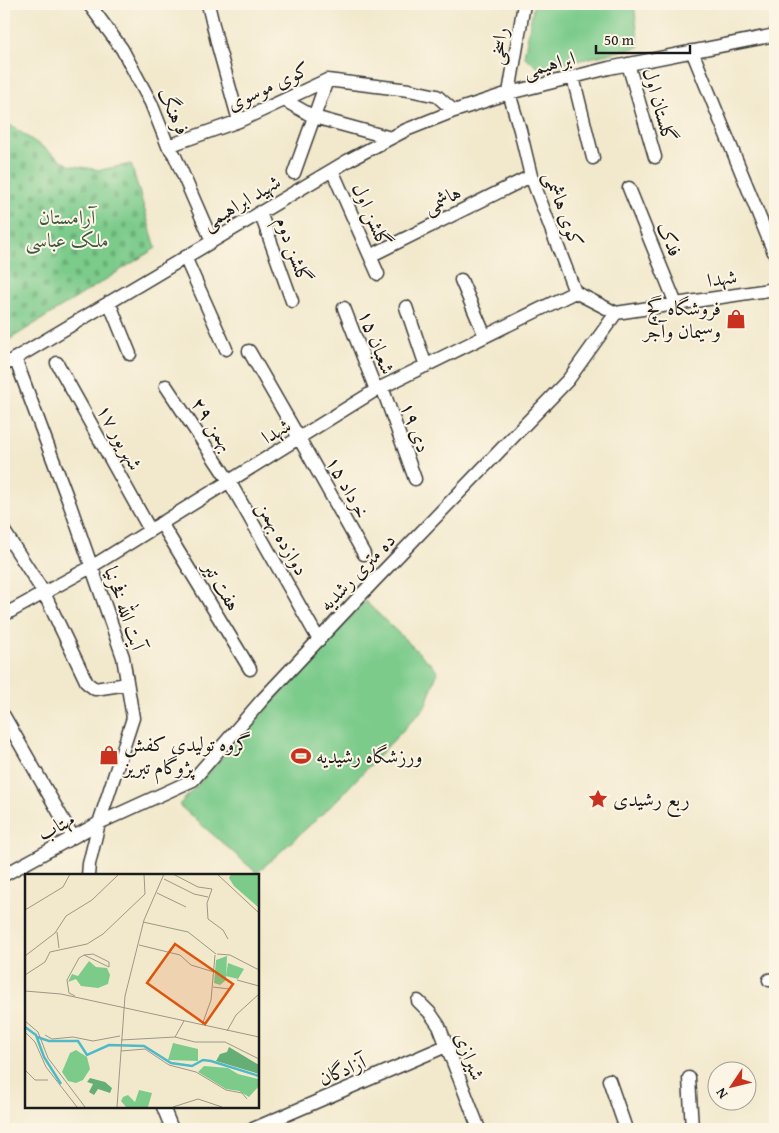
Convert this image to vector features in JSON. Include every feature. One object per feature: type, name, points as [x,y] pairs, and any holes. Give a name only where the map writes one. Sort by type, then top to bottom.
[{"type":"street","name":"فرهنگ","points":[[88,4],[122,49],[151,103],[168,146],[174,154],[212,241]]},
{"type":"street","points":[[208,4],[239,121]]},
{"type":"street","name":"راسخی","points":[[509,94],[524,4]]},
{"type":"street","name":"ابراهیمی","points":[[509,94],[628,64],[775,35]]},
{"type":"street","points":[[692,51],[775,255]]},
{"type":"street","name":"گلستان اول","points":[[628,64],[655,157]]},
{"type":"street","points":[[573,77],[593,158]]},
{"type":"street","name":"کوی موسوی","points":[[168,146],[239,121],[327,80]]},
{"type":"street","name":"کوی موسوی","points":[[294,173],[327,80]]},
{"type":"street","points":[[327,80],[409,90],[437,96],[454,111]]},
{"type":"street","name":"شهید ابراهیمی","points":[[4,365],[260,212],[391,138],[454,111],[509,94]]},
{"type":"street","name":"کوی هاشمی","points":[[509,94],[531,176],[575,292]]},
{"type":"street","points":[[284,100],[314,118],[391,138]]},
{"type":"street","name":"گلشن اول","points":[[332,170],[378,274]]},
{"type":"street","name":"هاشمی","points":[[370,256],[531,176]]},
{"type":"street","name":"فدک","points":[[629,188],[676,304]]},
{"type":"street","name":"گلشن دوم","points":[[260,212],[292,301]]},
{"type":"street","points":[[185,257],[226,349]]},
{"type":"street","points":[[461,280],[486,336]]},
{"type":"street","name":"شهدا","points":[[616,313],[775,289]]},
{"type":"street","points":[[575,292],[616,313]]},
{"type":"street","name":"شهدا","points":[[4,615],[91,567],[379,389],[575,292]]},
{"type":"street","points":[[109,302],[130,354]]},
{"type":"street","points":[[406,307],[426,366]]},
{"type":"street","name":"۱۵ شعبان","points":[[344,308],[379,389]]},
{"type":"street","name":"ده متری رشدیه","points":[[99,823],[192,780],[262,700],[568,380],[616,313]]},
{"type":"street","name":"۱۵ خرداد","points":[[249,351],[364,554]]},
{"type":"street","name":"آیت الله فخرنیا","points":[[15,358],[70,505],[123,657],[133,718],[99,823],[88,874]]},
{"type":"street","name":"۱۷ شهریور","points":[[57,363],[156,527]]},
{"type":"street","name":"۲۹ بهمن","points":[[166,386],[229,481]]},
{"type":"street","name":"۱۹ دی","points":[[379,389],[415,479]]},
{"type":"street","name":"دوازده بهمن","points":[[229,481],[319,640]]},
{"type":"street","name":"هفت تیر","points":[[156,527],[250,669]]},
{"type":"street","points":[[4,531],[44,593],[87,683],[95,689],[127,684]]},
{"type":"street","points":[[4,716],[73,837]]},
{"type":"street","name":"مهتاب","points":[[4,875],[99,823]]},
{"type":"street","name":"شیرازی","points":[[418,1001],[430,1012],[439,1026],[479,1129]]},
{"type":"street","name":"آزادگان","points":[[253,1129],[446,1046]]},
{"type":"street","points":[[689,1078],[692,1129]]},
{"type":"street","points":[[609,1080],[626,1129]]},
{"type":"street","points":[[163,1108],[172,1129]]},
{"type":"green space","points":[[534,4],[634,4],[639,47],[540,69],[524,56]]},
{"type":"green space","name":"آرامستان ملک عباسی","points":[[7,123],[69,165],[100,170],[131,164],[156,248],[4,343],[4,126]]},
{"type":"green space","name":"ورزشگاه رشیدیه","points":[[365,601],[438,671],[425,707],[332,805],[257,873],[179,805]]},
{"type":"place","name":"فروشگاه گچ وسیمان وآجر","points":[[736,319]]},
{"type":"place","name":"گروه تولیدی کفش پژوگام تبریز","points":[[109,755]]},
{"type":"place","name":"ورزشگاه رشیدیه","points":[[301,756]]},
{"type":"place","name":"ربع رشیدی","points":[[598,799]]}]
